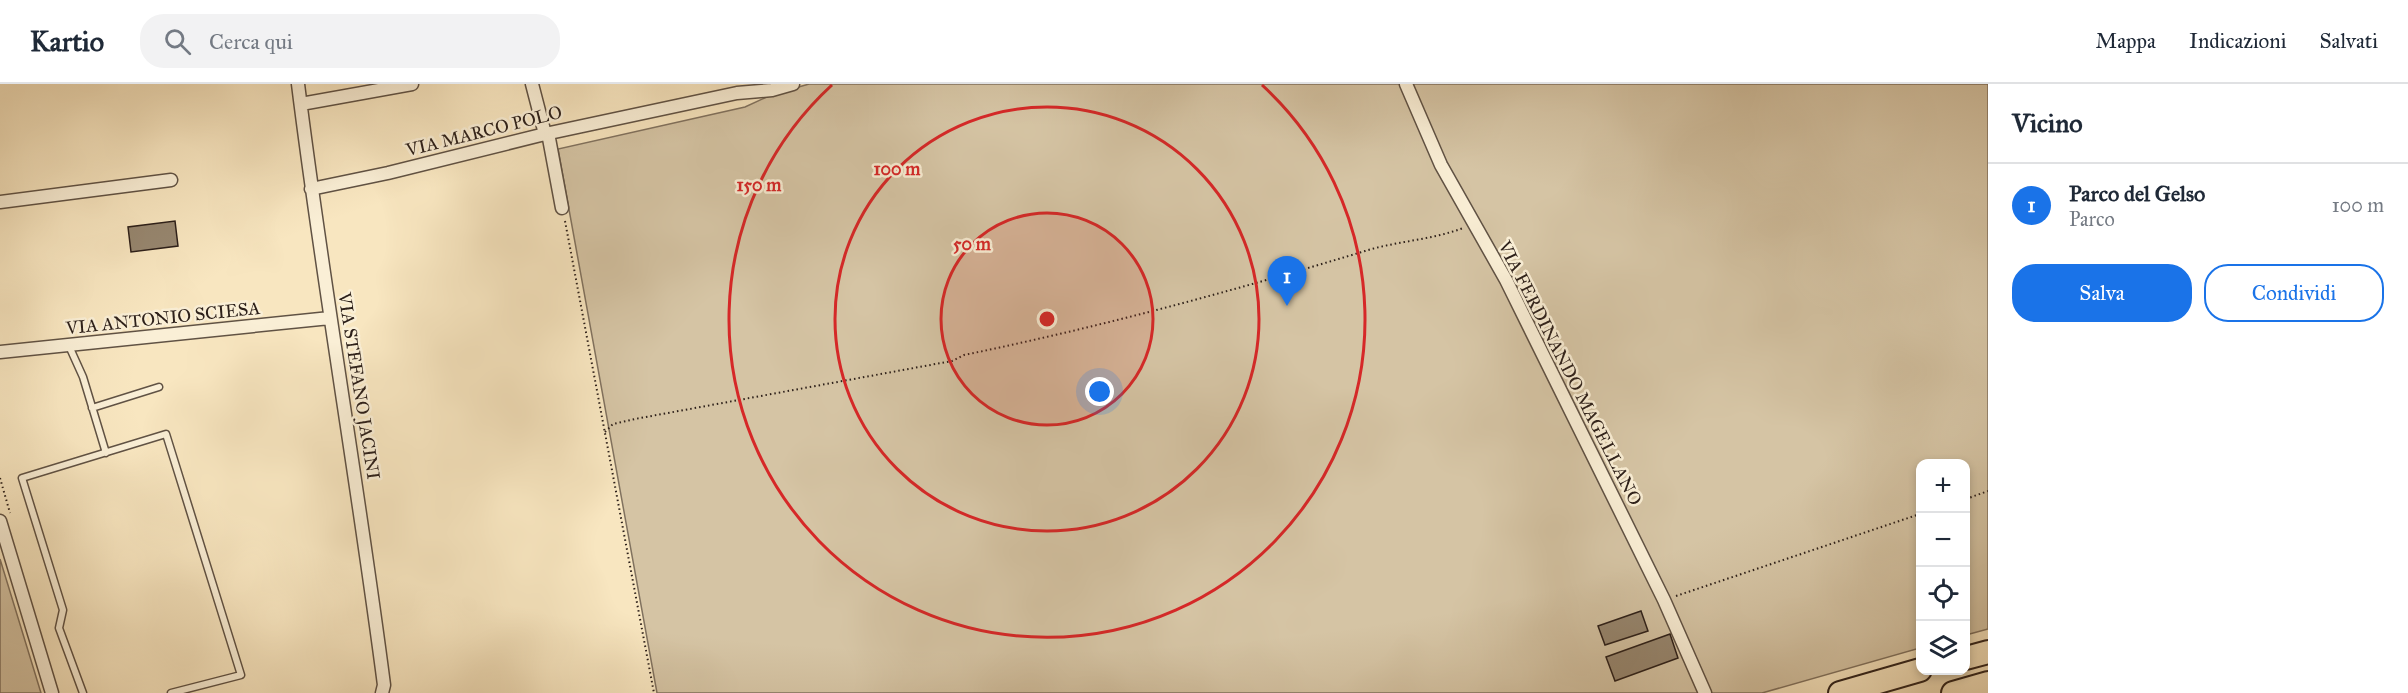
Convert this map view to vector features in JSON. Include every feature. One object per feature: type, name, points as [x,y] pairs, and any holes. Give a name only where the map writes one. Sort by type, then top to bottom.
[{"type":"highway","points":[[1970,657],[1988,652]]},
{"type":"highway","points":[[1840,693],[1916,671]]},
{"type":"highway","points":[[1953,693],[1988,683]]},
{"type":"street","name":"VIA STEFANO JACINI","points":[[298,84],[311,189],[370,578],[384,685],[382,693]]},
{"type":"street","points":[[301,104],[412,84]]},
{"type":"street","points":[[532,84],[547,134],[562,207]]},
{"type":"street","name":"VIA MARCO POLO","points":[[311,189],[388,173],[736,88],[772,90],[793,84]]},
{"type":"street","name":"VIA FERDINANDO MAGELLANO","points":[[1406,84],[1441,165],[1506,280],[1664,600],[1705,693]]},
{"type":"street","points":[[0,202],[171,180]]},
{"type":"street","name":"VIA ANTONIO SCIESA","points":[[0,352],[330,318]]},
{"type":"street","points":[[0,521],[52,693]]},
{"type":"lane","points":[[69,346],[83,377],[106,453]]},
{"type":"lane","points":[[92,408],[159,387]]},
{"type":"lane","points":[[83,693],[59,628],[63,610],[22,478],[166,434],[241,675],[171,693]]},
{"type":"path","points":[[562,207],[654,693]]},
{"type":"path","points":[[605,432],[613,424],[635,419],[952,361],[964,355],[1276,279],[1369,250],[1457,230],[1473,224]]},
{"type":"path","points":[[1970,497],[1988,491]]},
{"type":"path","points":[[1664,600],[1916,515]]},
{"type":"shaded area","points":[[809,84],[1988,84],[1988,629],[1970,634],[1970,459],[1916,459],[1916,649],[1762,693],[657,693],[558,149],[745,107],[771,95]]},
{"type":"shaded area","points":[[0,559],[41,693],[0,693]]},
{"type":"building","points":[[175,221],[178,246],[131,252],[128,227]]},
{"type":"building","points":[[1641,611],[1648,631],[1605,645],[1598,626]]},
{"type":"building","points":[[1670,634],[1678,658],[1615,681],[1606,657]]},
{"type":"place","name":"Parco del Gelso","points":[[1287,306]]}]
